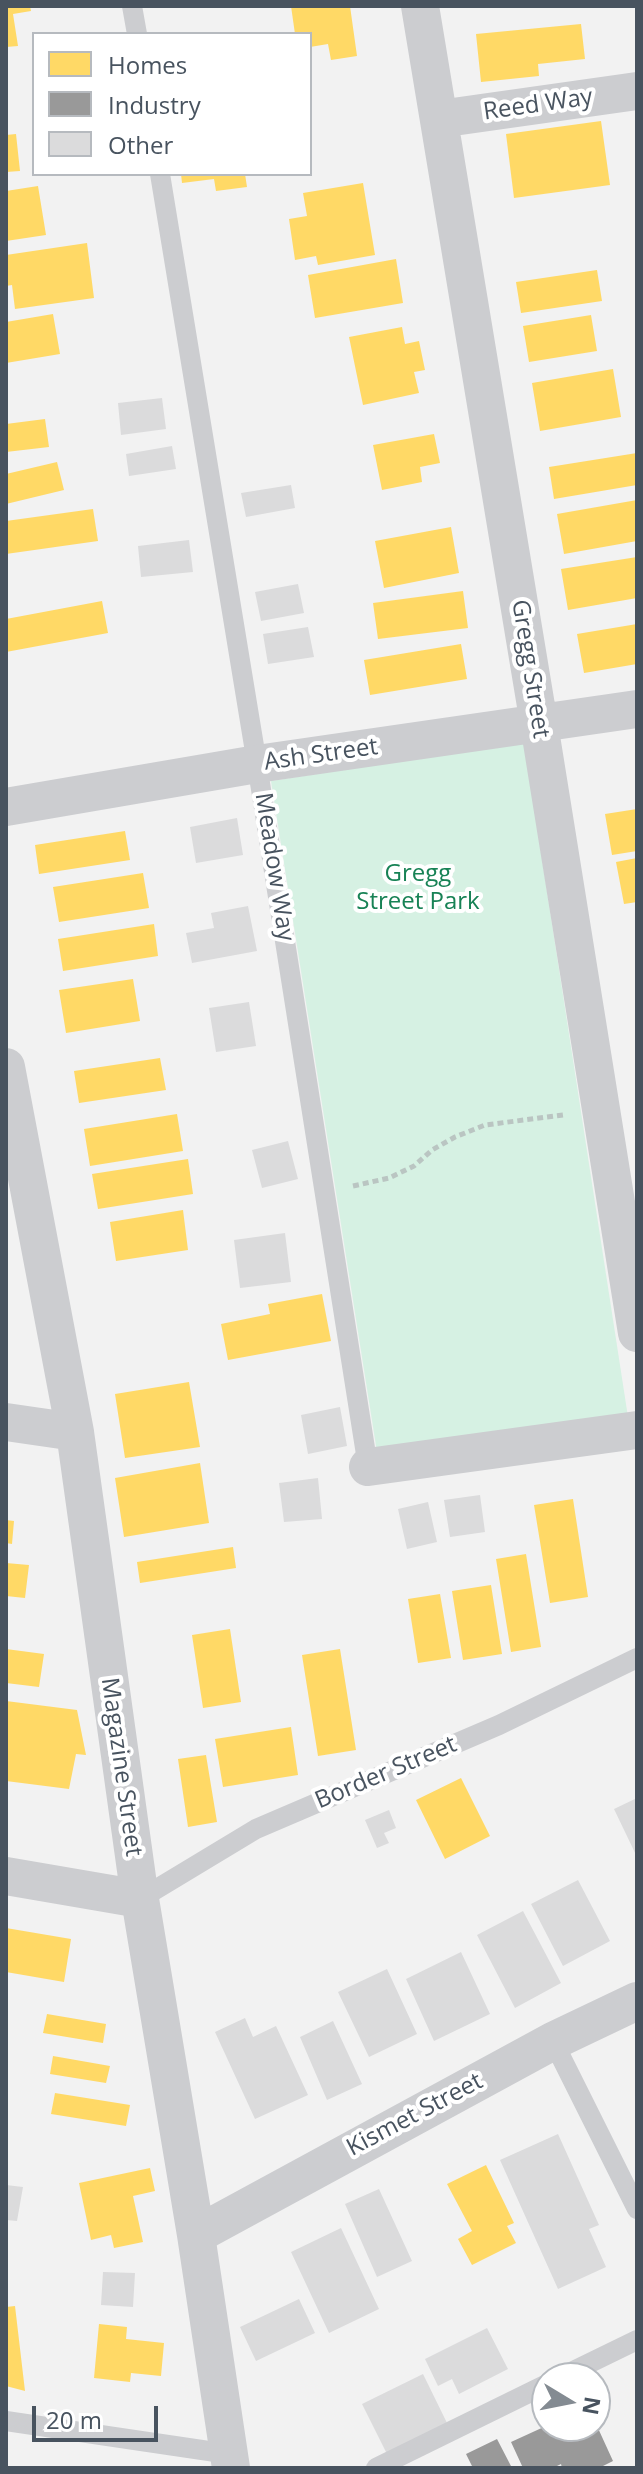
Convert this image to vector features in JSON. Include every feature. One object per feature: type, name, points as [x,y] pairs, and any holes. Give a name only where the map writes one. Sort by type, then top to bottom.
[{"type":"street","name":"Gregg Street","points":[[420,6],[637,1333]]},
{"type":"street","name":"Reed Way","points":[[439,119],[637,91]]},
{"type":"street","name":"Ash Street","points":[[6,807],[257,764],[637,709]]},
{"type":"street","name":"Magazine Street","points":[[6,1067],[75,1432],[140,1899],[230,2461]]},
{"type":"street","points":[[6,1422],[75,1432]]},
{"type":"street","points":[[368,1467],[637,1430]]},
{"type":"street","points":[[6,1876],[140,1899]]},
{"type":"street","name":"Kismet Street","points":[[196,2235],[553,2041],[637,2001]]},
{"type":"lane","points":[[132,6],[137,32]]},
{"type":"lane","name":"Meadow Way","points":[[160,176],[368,1467]]},
{"type":"lane","name":"Border Street","points":[[140,1899],[256,1829],[499,1725],[637,1658]]},
{"type":"lane","points":[[553,2041],[637,2209]]},
{"type":"lane","points":[[592,2362],[637,2340]]},
{"type":"lane","points":[[376,2468],[531,2392]]},
{"type":"lane","points":[[6,2421],[230,2461]]},
{"type":"path","points":[[325,1192],[389,1178],[414,1166],[432,1150],[455,1137],[485,1125],[557,1116]]},
{"type":"green space","name":"Gregg Street Park","points":[[524,742],[628,1417],[377,1452],[271,781]]},
{"type":"building: Homes","points":[[6,6],[30,6],[31,11],[13,14],[18,46],[6,47]]},
{"type":"building: Homes","points":[[291,6],[350,6],[357,56],[331,60],[328,44],[312,47],[312,32],[295,32]]},
{"type":"building: Homes","points":[[581,24],[585,59],[538,64],[539,76],[481,82],[476,34]]},
{"type":"building: Homes","points":[[601,121],[610,185],[514,198],[506,134]]},
{"type":"building: Homes","points":[[16,134],[20,171],[6,172],[6,135]]},
{"type":"building: Homes","points":[[181,176],[245,176],[247,187],[216,191],[214,179],[182,183]]},
{"type":"building: Homes","points":[[363,183],[375,255],[318,265],[316,256],[295,260],[289,219],[307,216],[303,193]]},
{"type":"building: Homes","points":[[38,186],[46,235],[6,241],[6,191]]},
{"type":"building: Homes","points":[[87,243],[94,298],[15,309],[12,285],[6,286],[6,255]]},
{"type":"building: Homes","points":[[396,259],[403,303],[315,318],[308,275]]},
{"type":"building: Homes","points":[[597,270],[602,301],[521,313],[516,282]]},
{"type":"building: Homes","points":[[53,314],[60,354],[6,363],[6,322]]},
{"type":"building: Homes","points":[[591,315],[597,351],[529,362],[523,326]]},
{"type":"building: Homes","points":[[402,327],[405,344],[419,341],[425,370],[414,372],[419,393],[363,405],[349,337]]},
{"type":"building: Homes","points":[[613,369],[621,417],[540,431],[532,383]]},
{"type":"building: Homes","points":[[45,419],[49,447],[6,452],[6,424]]},
{"type":"building: Homes","points":[[434,434],[440,463],[420,467],[422,482],[382,490],[373,445]]},
{"type":"building: Homes","points":[[637,453],[637,485],[554,499],[549,467]]},
{"type":"building: Homes","points":[[57,462],[64,490],[6,504],[6,474]]},
{"type":"building: Homes","points":[[637,500],[637,541],[564,554],[557,514]]},
{"type":"building: Homes","points":[[93,509],[98,541],[6,554],[6,521]]},
{"type":"building: Homes","points":[[451,527],[459,573],[384,588],[375,541]]},
{"type":"building: Homes","points":[[637,557],[637,598],[568,610],[561,569]]},
{"type":"building: Homes","points":[[463,591],[468,628],[378,639],[373,603]]},
{"type":"building: Homes","points":[[102,601],[108,633],[6,652],[6,619]]},
{"type":"building: Homes","points":[[637,624],[637,664],[584,673],[577,634]]},
{"type":"building: Homes","points":[[461,644],[467,679],[370,695],[364,660]]},
{"type":"building: Homes","points":[[637,809],[637,851],[612,855],[605,814]]},
{"type":"building: Homes","points":[[125,831],[130,860],[39,874],[35,845]]},
{"type":"building: Homes","points":[[637,858],[637,902],[624,904],[616,862]]},
{"type":"building: Homes","points":[[143,873],[149,908],[59,922],[53,887]]},
{"type":"building: Homes","points":[[154,924],[158,956],[63,971],[58,939]]},
{"type":"building: Homes","points":[[133,979],[140,1021],[66,1033],[59,990]]},
{"type":"building: Homes","points":[[160,1058],[166,1090],[79,1103],[74,1071]]},
{"type":"building: Homes","points":[[177,1114],[183,1151],[90,1166],[84,1129]]},
{"type":"building: Homes","points":[[188,1159],[193,1194],[98,1209],[92,1174]]},
{"type":"building: Homes","points":[[183,1210],[188,1250],[116,1261],[110,1222]]},
{"type":"building: Homes","points":[[322,1294],[331,1341],[228,1360],[221,1324],[270,1314],[268,1304]]},
{"type":"building: Homes","points":[[189,1382],[200,1447],[125,1458],[115,1394]]},
{"type":"building: Homes","points":[[200,1463],[209,1523],[124,1537],[115,1478]]},
{"type":"building: Homes","points":[[573,1499],[588,1597],[550,1603],[534,1505]]},
{"type":"building: Homes","points":[[6,1520],[14,1521],[12,1544],[6,1543]]},
{"type":"building: Homes","points":[[233,1547],[236,1568],[140,1583],[137,1562]]},
{"type":"building: Homes","points":[[526,1554],[541,1647],[511,1652],[496,1559]]},
{"type":"building: Homes","points":[[6,1563],[29,1565],[25,1598],[6,1596]]},
{"type":"building: Homes","points":[[491,1585],[502,1654],[463,1660],[452,1591]]},
{"type":"building: Homes","points":[[440,1594],[451,1658],[418,1663],[408,1599]]},
{"type":"building: Homes","points":[[230,1629],[241,1702],[203,1708],[192,1635]]},
{"type":"building: Homes","points":[[6,1649],[44,1654],[39,1687],[6,1683]]},
{"type":"building: Homes","points":[[340,1649],[356,1750],[318,1756],[302,1655]]},
{"type":"building: Homes","points":[[6,1701],[77,1710],[86,1755],[76,1754],[69,1789],[6,1781]]},
{"type":"building: Homes","points":[[291,1727],[298,1775],[223,1787],[215,1739]]},
{"type":"building: Homes","points":[[206,1755],[217,1822],[188,1827],[178,1759]]},
{"type":"building: Homes","points":[[461,1778],[490,1836],[445,1859],[416,1800]]},
{"type":"building: Homes","points":[[6,1928],[71,1939],[64,1982],[6,1972]]},
{"type":"building: Homes","points":[[47,2014],[106,2024],[103,2043],[43,2033]]},
{"type":"building: Homes","points":[[53,2056],[110,2066],[106,2083],[50,2074]]},
{"type":"building: Homes","points":[[55,2093],[130,2105],[126,2126],[51,2114]]},
{"type":"building: Homes","points":[[486,2165],[514,2223],[507,2226],[516,2243],[472,2265],[458,2239],[472,2231],[447,2184]]},
{"type":"building: Homes","points":[[150,2168],[155,2191],[133,2196],[143,2242],[114,2248],[111,2235],[91,2240],[79,2183]]},
{"type":"building: Homes","points":[[15,2306],[25,2391],[6,2386],[6,2307]]},
{"type":"building: Homes","points":[[99,2324],[127,2327],[126,2339],[164,2343],[161,2376],[131,2373],[130,2382],[94,2378]]},
{"type":"building: Industry","points":[[531,2433],[531,2442],[604,2442],[613,2461],[599,2468],[562,2468],[561,2464],[553,2468],[523,2468],[511,2442]]},
{"type":"building: Industry","points":[[497,2439],[512,2468],[473,2468],[466,2454]]},
{"type":"building: Other","points":[[162,398],[166,429],[121,435],[118,403]]},
{"type":"building: Other","points":[[172,446],[176,469],[129,476],[126,454]]},
{"type":"building: Other","points":[[291,485],[295,508],[246,517],[241,493]]},
{"type":"building: Other","points":[[189,540],[193,572],[141,577],[138,546]]},
{"type":"building: Other","points":[[298,584],[304,613],[261,621],[255,592]]},
{"type":"building: Other","points":[[308,627],[314,657],[268,664],[263,634]]},
{"type":"building: Other","points":[[237,818],[243,855],[196,863],[190,827]]},
{"type":"building: Other","points":[[248,906],[257,951],[192,963],[186,933],[214,928],[211,913]]},
{"type":"building: Other","points":[[249,1002],[256,1046],[216,1052],[209,1008]]},
{"type":"building: Other","points":[[288,1141],[298,1179],[262,1188],[252,1150]]},
{"type":"building: Other","points":[[285,1233],[291,1282],[240,1288],[234,1240]]},
{"type":"building: Other","points":[[340,1407],[347,1446],[308,1454],[301,1415]]},
{"type":"building: Other","points":[[318,1478],[322,1519],[284,1522],[279,1483]]},
{"type":"building: Other","points":[[480,1495],[485,1532],[450,1537],[444,1500]]},
{"type":"building: Other","points":[[428,1502],[437,1542],[407,1549],[398,1509]]},
{"type":"building: Other","points":[[637,1798],[637,1857],[614,1809]]},
{"type":"building: Other","points":[[389,1810],[396,1828],[384,1833],[389,1843],[377,1848],[365,1820]]},
{"type":"building: Other","points":[[578,1880],[610,1941],[563,1966],[531,1904]]},
{"type":"building: Other","points":[[523,1911],[561,1983],[515,2008],[477,1935]]},
{"type":"building: Other","points":[[461,1952],[490,2014],[434,2041],[406,1979]]},
{"type":"building: Other","points":[[387,1969],[417,2034],[369,2057],[338,1992]]},
{"type":"building: Other","points":[[245,2018],[253,2037],[276,2026],[308,2095],[255,2119],[215,2032]]},
{"type":"building: Other","points":[[333,2021],[362,2084],[327,2100],[300,2037]]},
{"type":"building: Other","points":[[558,2134],[599,2225],[589,2229],[606,2267],[558,2289],[500,2160]]},
{"type":"building: Other","points":[[6,2185],[23,2187],[17,2221],[6,2220]]},
{"type":"building: Other","points":[[379,2189],[412,2261],[377,2277],[345,2204]]},
{"type":"building: Other","points":[[341,2228],[379,2309],[329,2333],[291,2252]]},
{"type":"building: Other","points":[[103,2272],[135,2273],[133,2307],[101,2305]]},
{"type":"building: Other","points":[[299,2299],[315,2333],[256,2361],[240,2327]]},
{"type":"building: Other","points":[[487,2328],[508,2369],[459,2394],[452,2379],[438,2386],[425,2359]]},
{"type":"building: Other","points":[[423,2374],[448,2425],[388,2456],[362,2404]]}]
